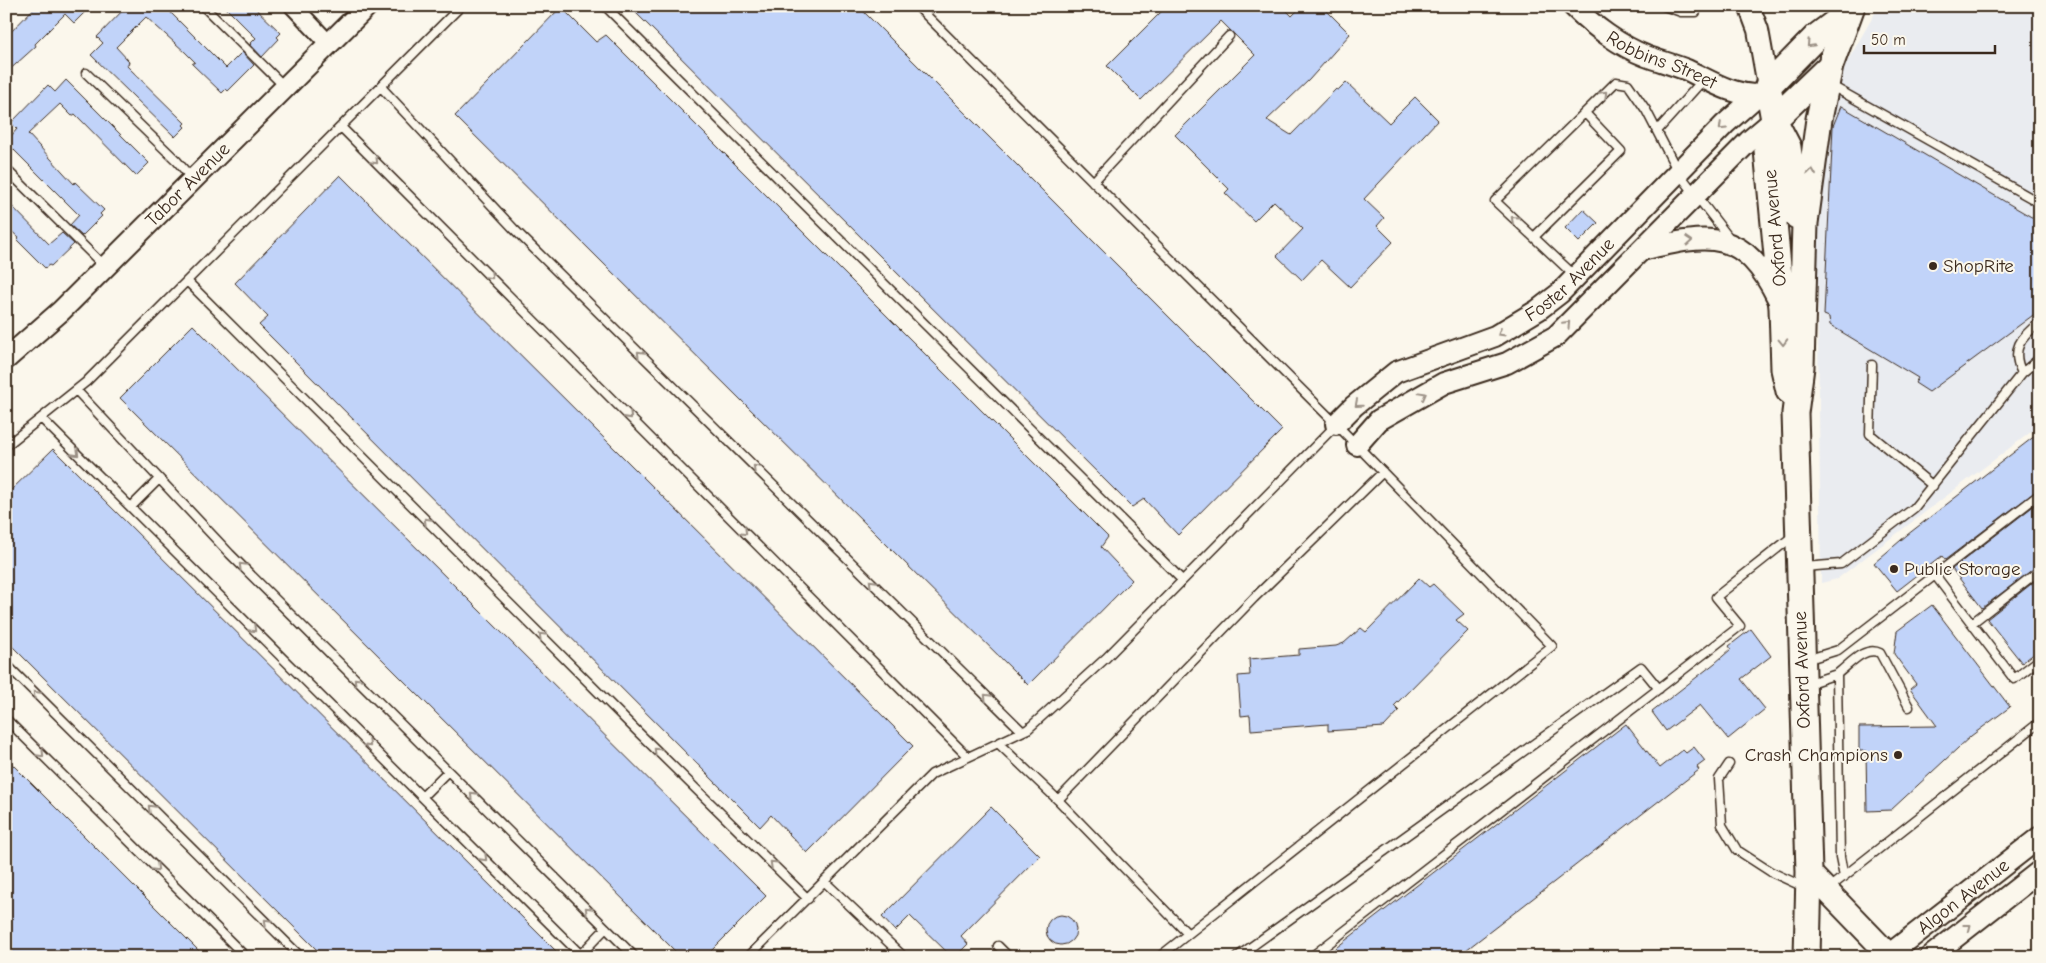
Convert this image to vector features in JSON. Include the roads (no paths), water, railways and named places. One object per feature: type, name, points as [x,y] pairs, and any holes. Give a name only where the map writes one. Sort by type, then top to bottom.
[{"type":"main road","name":"Oxford Avenue","points":[[1763,91],[1816,38],[1850,10]]},
{"type":"main road","name":"Oxford Avenue","points":[[1807,957],[1814,884],[1802,673],[1795,413],[1801,368],[1804,223],[1828,74],[1850,10]]},
{"type":"main road","name":"Oxford Avenue","points":[[1795,413],[1784,370],[1782,308],[1767,150],[1774,120],[1828,74]]},
{"type":"main road","points":[[1763,91],[1774,120],[1788,148],[1802,273]]},
{"type":"main road","points":[[1814,884],[1889,956]]},
{"type":"street","points":[[293,6],[329,44]]},
{"type":"street","name":"Tabor Avenue","points":[[6,359],[61,311],[367,6]]},
{"type":"street","name":"Robbins Street","points":[[1574,6],[1591,23],[1644,56],[1685,70],[1736,94],[1763,91]]},
{"type":"street","points":[[1748,6],[1758,30],[1763,91]]},
{"type":"street","name":"Foster Avenue","points":[[1336,424],[1354,406],[1396,372],[1495,336],[1538,310],[1575,277],[1724,124],[1763,91]]},
{"type":"street","name":"Foster Avenue","points":[[1357,445],[1379,420],[1444,383],[1507,363],[1556,336],[1749,141],[1774,120]]},
{"type":"street","points":[[1642,250],[1669,243],[1699,240],[1718,240],[1736,246],[1753,259],[1762,269],[1782,308]]},
{"type":"street","name":"Algon Avenue","points":[[1889,956],[2040,837]]},
{"type":"street","name":"Algon Avenue","points":[[1930,957],[2040,871]]},
{"type":"lane","points":[[203,6],[286,87]]},
{"type":"lane","points":[[6,446],[77,391],[461,6]]},
{"type":"lane","points":[[605,6],[1182,580]]},
{"type":"lane","points":[[917,6],[1357,445],[1552,646],[1159,957]]},
{"type":"lane","points":[[1664,6],[1680,12],[1696,12],[1693,6]]},
{"type":"lane","points":[[1093,182],[1229,36]]},
{"type":"lane","points":[[86,73],[177,161],[193,180]]},
{"type":"lane","points":[[1828,74],[2040,204]]},
{"type":"lane","points":[[1657,131],[1704,79]]},
{"type":"lane","points":[[1575,277],[1494,201],[1616,82],[1628,84],[1657,131],[1678,172],[1736,246]]},
{"type":"lane","points":[[380,87],[514,229],[1022,731]]},
{"type":"lane","points":[[1534,237],[1621,151],[1584,113]]},
{"type":"lane","points":[[341,127],[968,757]]},
{"type":"lane","points":[[6,168],[105,267]]},
{"type":"lane","points":[[187,280],[637,731],[808,898]]},
{"type":"lane","points":[[2022,373],[2016,362],[2021,337],[2040,322]]},
{"type":"lane","points":[[1799,567],[1841,564],[1914,508],[2022,373],[2040,358]]},
{"type":"lane","points":[[1872,365],[1870,434],[1933,486]]},
{"type":"lane","points":[[77,391],[230,554],[635,957]]},
{"type":"lane","points":[[41,418],[582,956],[606,928]]},
{"type":"lane","points":[[748,957],[932,774],[1028,729],[1106,658],[1336,424]]},
{"type":"lane","points":[[1058,800],[1254,598],[1383,472]]},
{"type":"lane","points":[[131,507],[160,479]]},
{"type":"lane","points":[[1802,673],[1838,650],[2040,494]]},
{"type":"lane","points":[[1311,957],[1740,626],[1716,597],[1798,532]]},
{"type":"lane","points":[[1972,623],[2040,570]]},
{"type":"lane","points":[[1935,575],[2014,679],[2040,659]]},
{"type":"lane","points":[[1802,673],[1837,674],[1865,652],[1876,651],[1880,654],[1909,707]]},
{"type":"lane","points":[[6,664],[301,957]]},
{"type":"lane","points":[[1239,956],[1641,667],[1659,689]]},
{"type":"lane","points":[[1837,674],[1840,858],[1844,877]]},
{"type":"lane","points":[[6,720],[246,957]]},
{"type":"lane","points":[[1729,764],[1719,779],[1722,825],[1737,850],[1770,872],[1814,884],[1844,877],[2040,722]]},
{"type":"lane","points":[[998,743],[1058,800],[1188,934]]},
{"type":"lane","points":[[422,797],[448,771]]},
{"type":"lane","points":[[825,882],[904,957]]},
{"type":"lane","points":[[998,946],[1009,957]]},
{"type":"place","name":"ShopRite","points":[[1933,266]]},
{"type":"place","name":"Public Storage","points":[[1894,569]]},
{"type":"place","name":"Crash Champions","points":[[1898,755]]}]
